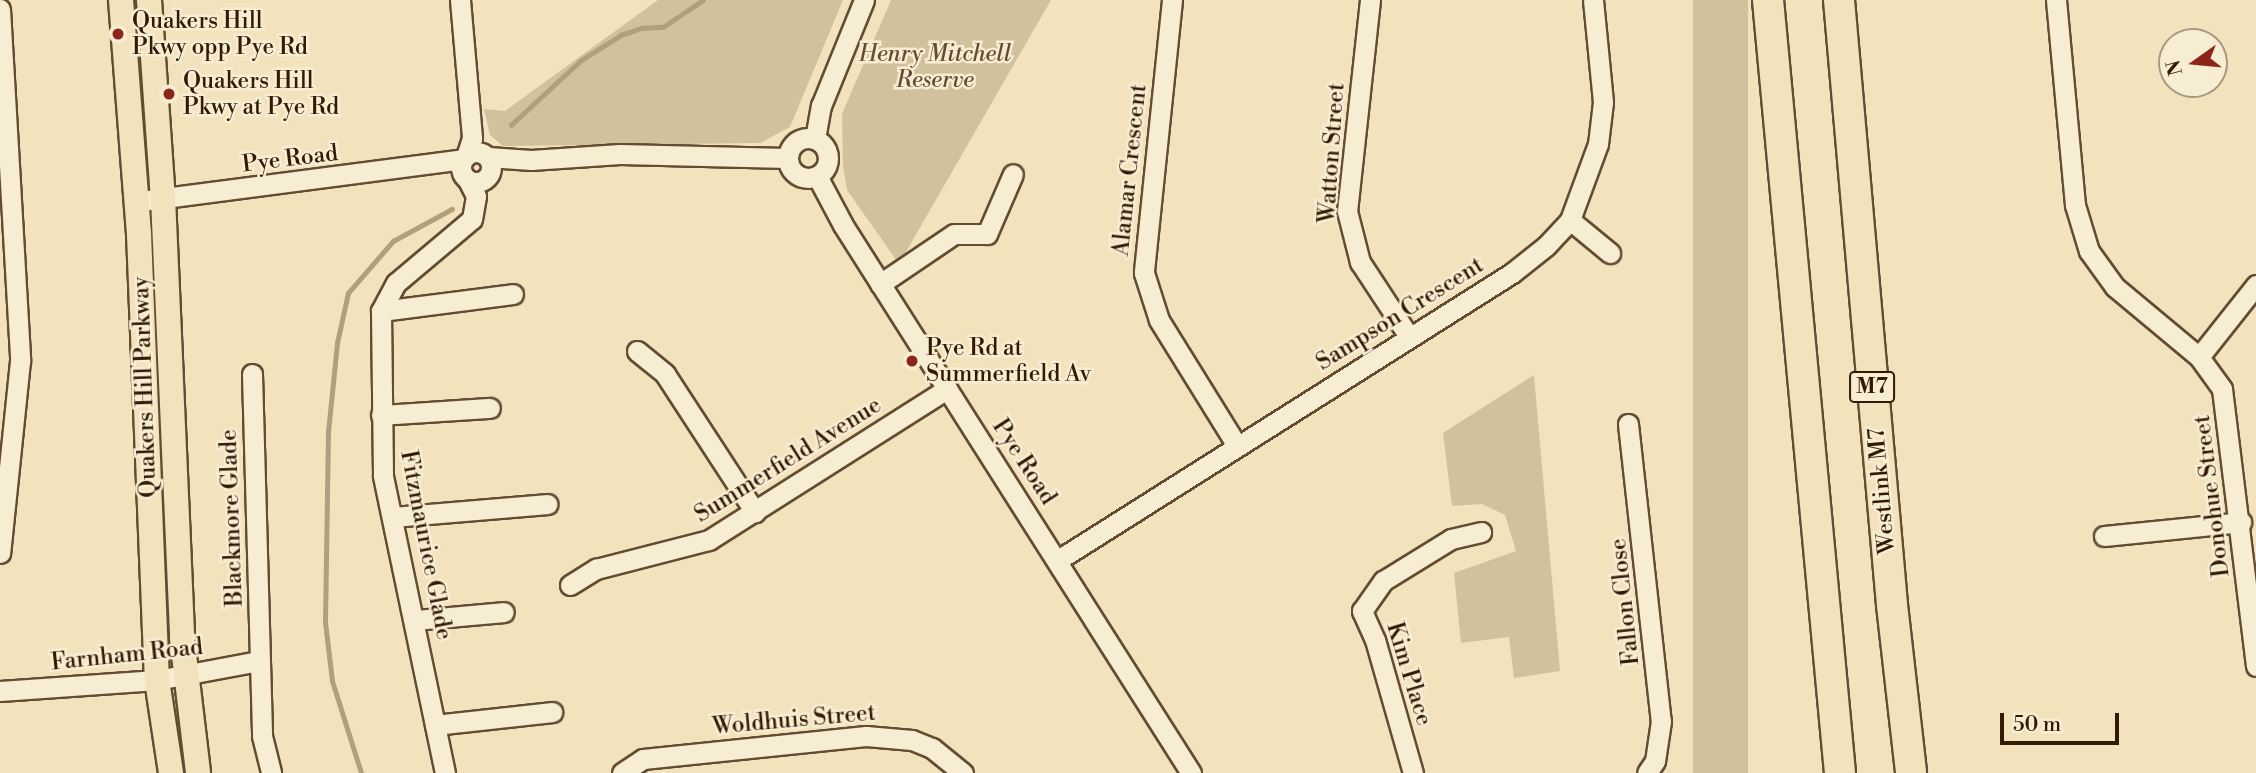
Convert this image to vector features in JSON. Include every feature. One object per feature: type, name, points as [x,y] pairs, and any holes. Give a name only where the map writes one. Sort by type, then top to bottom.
[{"type":"highway","points":[[1768,0],[1840,773]]},
{"type":"highway","name":"Westlink M7","points":[[1839,0],[1892,605],[1911,773]]},
{"type":"main road","name":"Quakers Hill Parkway","points":[[121,0],[137,201],[157,680],[172,773]]},
{"type":"main road","name":"Quakers Hill Parkway","points":[[149,0],[163,198],[185,676],[198,773]]},
{"type":"street","points":[[460,0],[476,167]]},
{"type":"street","points":[[814,139],[821,106],[864,0]]},
{"type":"street","name":"Alamar Crescent","points":[[1172,0],[1144,273],[1159,320],[1237,446]]},
{"type":"street","name":"Watton Street","points":[[1370,0],[1348,211],[1360,262],[1408,335]]},
{"type":"street","name":"Sampson Crescent","points":[[1058,560],[1408,335],[1512,273],[1546,246],[1570,220],[1598,144],[1601,113],[1593,0]]},
{"type":"street","name":"Donohue Street","points":[[2056,0],[2075,205],[2089,251],[2115,287],[2199,356],[2222,389],[2229,413],[2253,615],[2256,666]]},
{"type":"street","points":[[0,9],[6,197],[20,361],[8,408],[0,554]]},
{"type":"street","points":[[814,139],[828,153],[826,167],[817,176],[797,176],[787,158],[796,141],[814,139]]},
{"type":"street","name":"Pye Road","points":[[137,201],[423,168],[476,167],[620,154],[787,158]]},
{"type":"street","name":"Fitzmaurice Glade","points":[[445,773],[383,475],[382,312],[396,284],[472,219],[476,167]]},
{"type":"street","points":[[880,284],[954,234],[987,234],[1013,174]]},
{"type":"street","name":"Pye Road","points":[[817,176],[880,284],[1191,773]]},
{"type":"street","points":[[1570,220],[1611,253]]},
{"type":"street","points":[[2199,356],[2256,285]]},
{"type":"street","points":[[382,312],[513,294]]},
{"type":"street","points":[[637,351],[665,374],[754,512]]},
{"type":"street","name":"Blackmore Glade","points":[[252,374],[263,640],[260,667],[262,729],[271,773]]},
{"type":"street","name":"Summerfield Avenue","points":[[570,585],[596,569],[696,546],[947,389]]},
{"type":"street","points":[[381,415],[490,408]]},
{"type":"street","name":"Fallon Close","points":[[1628,424],[1661,720],[1656,761],[1647,773]]},
{"type":"street","points":[[393,517],[547,504]]},
{"type":"street","points":[[2104,536],[2241,522]]},
{"type":"street","name":"Kim Place","points":[[1413,773],[1375,640],[1362,611],[1383,581],[1451,539],[1481,532]]},
{"type":"street","points":[[415,620],[504,612]]},
{"type":"street","name":"Farnham Road","points":[[0,691],[157,680],[260,667]]},
{"type":"street","points":[[435,725],[552,712]]},
{"type":"street","name":"Woldhuis Street","points":[[622,773],[643,759],[866,736],[912,740],[932,748],[963,773]]},
{"type":"green space","points":[[658,0],[843,0],[790,127],[760,143],[503,146],[490,135],[484,109],[505,111]]},
{"type":"green space","name":"Henry Mitchell Reserve","points":[[891,0],[1051,0],[899,264],[847,190],[843,166],[842,114]]},
{"type":"green space","points":[[1693,0],[1748,0],[1748,773],[1693,773]]},
{"type":"green space","points":[[1534,375],[1560,671],[1514,678],[1509,637],[1461,643],[1454,573],[1516,551],[1505,515],[1482,504],[1452,506],[1443,433]]},
{"type":"waterway","points":[[511,125],[580,61],[621,35],[641,28],[663,27],[703,0]]},
{"type":"waterway","points":[[361,773],[332,681],[325,622],[328,432],[337,343],[348,293],[393,241],[452,209]]},
{"type":"place","name":"Quakers Hill Pkwy opp Pye Rd","points":[[118,34]]},
{"type":"place","name":"Quakers Hill Pkwy at Pye Rd","points":[[169,94]]},
{"type":"place","name":"Pye Rd at Summerfield Av","points":[[912,361]]}]
